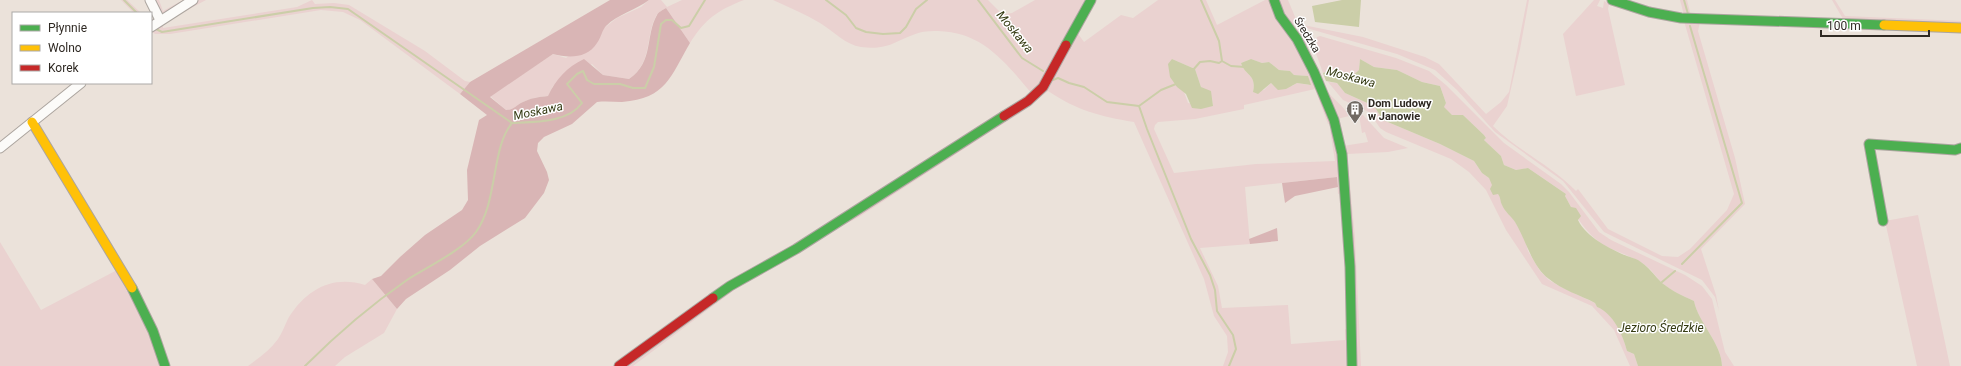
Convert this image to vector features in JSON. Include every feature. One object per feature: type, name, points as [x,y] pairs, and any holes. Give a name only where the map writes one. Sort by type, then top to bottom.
[{"type":"street","points":[[150,0],[160,20]]},
{"type":"street","points":[[152,26],[193,0]]},
{"type":"street","points":[[619,366],[730,286],[796,249],[1028,101],[1043,87],[1086,12],[1091,0]]},
{"type":"street","name":"Średzka","points":[[1274,0],[1280,16],[1297,39],[1314,72],[1334,120],[1342,154],[1350,267],[1352,366]]},
{"type":"street","points":[[1612,0],[1649,12],[1681,18],[1961,28]]},
{"type":"street","points":[[0,148],[80,84]]},
{"type":"street","points":[[32,122],[128,280],[152,327],[160,347],[165,366]]},
{"type":"street","points":[[1883,221],[1869,144],[1955,150],[1961,148]]},
{"type":"shaded area","points":[[121,0],[127,0],[140,12],[133,12]]},
{"type":"shaded area","points":[[153,0],[159,0],[163,11],[183,0],[187,0],[162,15]]},
{"type":"shaded area","points":[[199,0],[206,0],[163,23],[163,28],[297,7],[312,0],[315,4],[334,3],[349,5],[425,51],[465,81],[470,82],[460,94],[360,20],[343,12],[321,10],[170,34],[155,34],[152,32],[162,22]]},
{"type":"shaded area","points":[[610,0],[649,0],[611,22],[605,28],[597,43],[588,52],[577,56],[553,54],[490,97],[506,110],[538,97],[548,96],[563,74],[572,66],[584,59],[603,75],[629,79],[642,65],[646,57],[653,23],[659,12],[666,8],[690,43],[672,76],[658,91],[649,96],[637,100],[622,102],[597,102],[572,124],[544,137],[538,143],[537,151],[547,172],[549,180],[544,193],[525,218],[480,246],[450,270],[406,299],[397,309],[372,279],[381,276],[425,235],[462,210],[468,200],[467,170],[479,120],[487,115],[460,94],[470,82]]},
{"type":"shaded area","points":[[649,0],[661,0],[667,7],[682,0],[744,0],[713,16],[701,28],[690,43],[666,8],[658,13],[653,24],[642,65],[629,79],[603,75],[592,64],[553,86],[548,96],[529,100],[511,109],[506,110],[490,96],[553,54],[566,58],[617,18],[641,7]]},
{"type":"shaded area","points":[[773,0],[988,0],[1000,12],[1006,14],[1012,13],[1035,0],[1088,0],[1033,95],[1003,61],[992,51],[981,43],[968,37],[954,33],[926,31],[887,46],[871,48],[855,46],[825,26]]},
{"type":"shaded area","points":[[1158,0],[1206,0],[1217,25],[1265,0],[1270,0],[1299,50],[1331,123],[1328,124],[1315,89],[1244,105],[1244,109],[1195,119],[1158,122],[1154,129],[1174,173],[1256,164],[1335,161],[1330,130],[1334,131],[1342,193],[1338,194],[1337,177],[1245,187],[1250,244],[1200,248],[1218,286],[1222,308],[1288,305],[1291,344],[1345,340],[1345,329],[1348,330],[1349,366],[1223,366],[1228,352],[1227,336],[1214,316],[1204,279],[1134,122],[1089,112],[1059,98],[1048,91],[1019,114],[859,217],[832,231],[737,288],[633,366],[622,366],[682,321],[1030,102],[1076,31],[1084,42],[1121,15],[1133,18]],"holes":[[[1172,59],[1195,69],[1201,87],[1212,98],[1213,106],[1188,103]],[[1251,59],[1262,63],[1269,62],[1279,70],[1290,71],[1294,75],[1308,76],[1309,85],[1297,83],[1292,86],[1274,86],[1271,83],[1264,90],[1253,92],[1254,86],[1252,78],[1241,63]]]},
{"type":"shaded area","points":[[1277,0],[1288,0],[1298,24],[1363,37],[1425,57],[1439,64],[1486,114],[1501,102],[1509,92],[1527,0],[1529,0],[1507,106],[1493,126],[1513,143],[1556,173],[1576,191],[1578,189],[1608,229],[1662,256],[1678,257],[1690,249],[1727,210],[1734,194],[1684,21],[1700,22],[1698,31],[1735,158],[1745,204],[1701,249],[1716,295],[1719,311],[1715,297],[1702,280],[1604,232],[1563,181],[1495,132],[1457,90],[1435,70],[1397,54],[1289,23]]},
{"type":"shaded area","points":[[1594,0],[1600,0],[1597,6],[1603,8],[1604,1],[1609,4],[1608,9],[1625,85],[1576,96],[1563,34]]},
{"type":"shaded area","points":[[1680,0],[1687,0],[1691,16],[1684,15]]},
{"type":"shaded area","points":[[1832,0],[1835,0],[1845,16],[1961,21],[1961,24],[1843,19]]},
{"type":"shaded area","points":[[1295,30],[1312,35],[1306,48]]},
{"type":"shaded area","points":[[1320,36],[1396,58],[1429,71],[1446,85],[1504,143],[1561,184],[1569,192],[1599,232],[1611,240],[1685,275],[1702,286],[1712,299],[1725,352],[1734,366],[1722,366],[1718,350],[1696,309],[1694,301],[1666,286],[1641,262],[1607,247],[1593,237],[1578,218],[1565,196],[1566,194],[1528,168],[1516,170],[1504,165],[1501,156],[1484,140],[1486,138],[1484,135],[1463,115],[1452,115],[1443,107],[1446,103],[1440,86],[1422,82],[1397,70],[1374,67],[1360,59],[1359,70],[1350,78],[1331,75],[1326,72],[1323,73],[1314,48],[1317,37]]},
{"type":"shaded area","points":[[1328,82],[1337,83],[1345,93],[1374,106],[1383,120],[1440,144],[1474,161],[1482,173],[1489,178],[1501,198],[1502,205],[1513,218],[1525,239],[1528,251],[1540,271],[1549,280],[1595,303],[1597,307],[1608,314],[1617,325],[1627,351],[1634,354],[1638,366],[1630,366],[1614,330],[1592,306],[1542,284],[1506,230],[1486,190],[1469,172],[1451,159],[1386,132],[1380,128],[1369,112],[1343,100]]},
{"type":"shaded area","points":[[1326,90],[1344,109],[1349,116],[1337,119]]},
{"type":"shaded area","points":[[1354,111],[1363,115],[1384,138],[1408,148],[1388,152],[1347,154],[1355,237],[1361,366],[1356,366],[1343,146],[1368,142],[1365,132],[1362,133],[1359,115],[1352,116],[1351,112]]},
{"type":"shaded area","points":[[1337,177],[1338,187],[1295,196],[1285,203],[1282,183]]},
{"type":"shaded area","points":[[1918,215],[1950,366],[1917,366],[1885,221]]},
{"type":"shaded area","points":[[1277,228],[1278,241],[1250,244],[1249,239]]},
{"type":"shaded area","points":[[0,242],[41,310],[119,269],[126,280],[163,366],[0,366]]},
{"type":"shaded area","points":[[372,279],[397,309],[384,333],[345,357],[335,366],[248,366],[264,354],[275,343],[296,307],[313,292],[332,283],[353,282],[365,285]]},
{"type":"water","points":[[1342,0],[1361,0],[1359,27],[1315,22],[1312,6]]},
{"type":"water","points":[[1172,59],[1195,69],[1201,87],[1211,91],[1213,106],[1201,109],[1192,108],[1186,94],[1177,87],[1170,77],[1168,64]]},
{"type":"water","points":[[1251,59],[1262,63],[1269,62],[1279,70],[1290,71],[1294,75],[1308,76],[1311,85],[1297,83],[1286,89],[1278,90],[1271,83],[1258,94],[1253,92],[1254,86],[1252,78],[1241,63]]},
{"type":"water","name":"Jezioro Średzkie","points":[[1360,59],[1374,67],[1397,70],[1422,82],[1440,86],[1446,103],[1444,107],[1452,115],[1463,115],[1484,135],[1486,138],[1484,140],[1501,156],[1504,165],[1516,170],[1528,168],[1566,194],[1565,196],[1571,207],[1576,208],[1581,216],[1578,220],[1587,232],[1599,242],[1613,250],[1642,262],[1666,286],[1694,301],[1696,309],[1718,350],[1722,366],[1638,366],[1634,354],[1627,351],[1620,332],[1608,314],[1597,307],[1595,303],[1554,283],[1538,268],[1515,222],[1501,204],[1499,195],[1493,195],[1490,189],[1492,185],[1489,178],[1482,173],[1474,161],[1440,144],[1383,120],[1374,106],[1345,93],[1337,83],[1326,81],[1323,73],[1330,71],[1331,75],[1350,78],[1359,70]]},
{"type":"waterway","points":[[124,0],[136,12]]},
{"type":"waterway","name":"Moskawa","points":[[305,366],[367,310],[407,280],[454,252],[476,232],[483,220],[488,206],[501,146],[505,134],[512,123],[540,122],[560,118],[576,110],[582,103],[567,84],[577,74],[583,71],[587,80],[594,84],[620,84],[633,88],[645,88],[654,67],[661,24],[666,20],[672,20],[681,28],[689,26],[705,0]]},
{"type":"waterway","name":"Moskawa","points":[[826,0],[846,15],[856,28],[866,32],[883,34],[900,33],[906,27],[916,9],[927,0]]},
{"type":"waterway","name":"Moskawa","points":[[978,0],[1022,58],[1043,71]]},
{"type":"waterway","points":[[1201,0],[1219,41],[1222,61]]},
{"type":"waterway","points":[[1684,0],[1688,14]]},
{"type":"waterway","points":[[154,28],[162,32],[313,8],[330,7],[348,9],[512,123]]},
{"type":"waterway","points":[[1682,264],[1742,203],[1690,26]]},
{"type":"waterway","name":"Moskawa","points":[[1193,70],[1200,62],[1210,61],[1219,63],[1222,61],[1231,66],[1245,67]]},
{"type":"waterway","name":"Moskawa","points":[[1053,80],[1058,78],[1084,87],[1107,102],[1139,106],[1161,90],[1176,84]]},
{"type":"waterway","points":[[1139,106],[1191,239],[1210,275],[1215,290],[1217,311],[1233,335],[1236,349],[1229,366]]},
{"type":"waterway","points":[[1662,282],[1675,271]]},
{"type":"traffic: fast","points":[[1066,45],[1091,0]]},
{"type":"traffic: fast","points":[[1274,0],[1280,16],[1297,39],[1314,72],[1334,120],[1342,154],[1350,267],[1352,366]]},
{"type":"traffic: fast","points":[[1612,0],[1649,12],[1681,18],[1884,25]]},
{"type":"traffic: fast","points":[[713,298],[730,286],[796,249],[1004,116]]},
{"type":"traffic: fast","points":[[1883,221],[1869,144],[1955,150],[1961,148]]},
{"type":"traffic: fast","points":[[132,288],[153,331],[165,366]]},
{"type":"traffic: slow","points":[[1884,25],[1961,28]]},
{"type":"traffic: slow","points":[[32,122],[132,288]]},
{"type":"traffic: jam","points":[[1004,116],[1028,101],[1043,87],[1066,45]]},
{"type":"traffic: jam","points":[[619,366],[713,298]]},
{"type":"place","name":"Dom Ludowy w Janowie","points":[[1355,124]]}]
